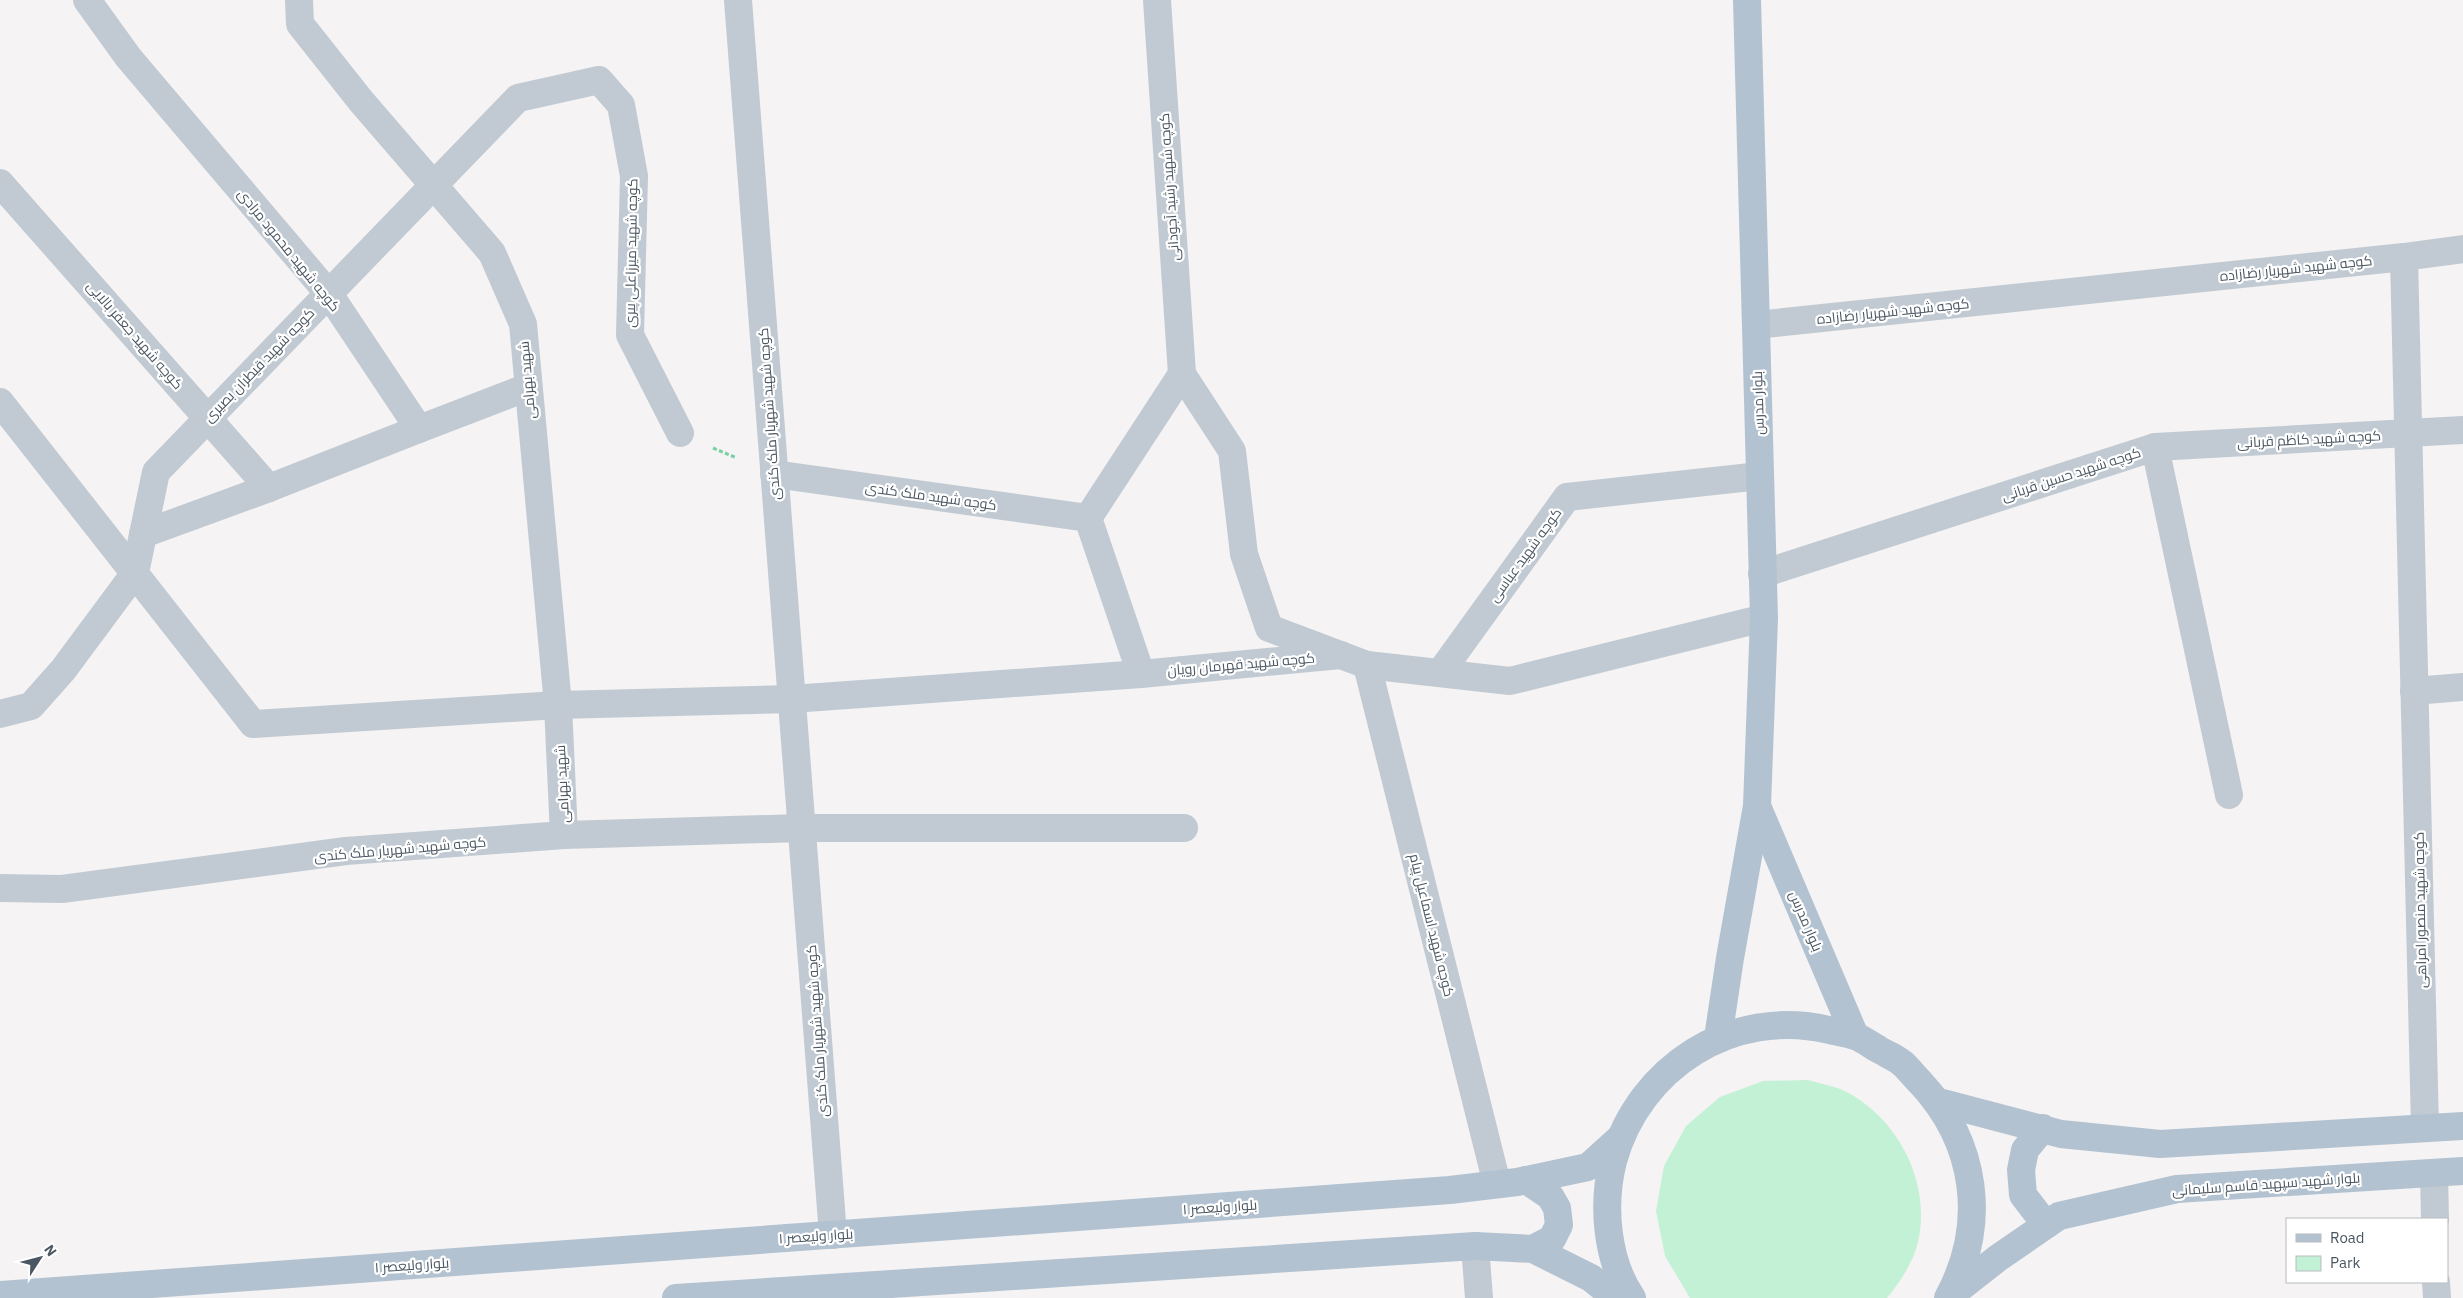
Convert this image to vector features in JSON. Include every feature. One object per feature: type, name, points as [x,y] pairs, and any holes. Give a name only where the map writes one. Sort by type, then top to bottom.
[{"type":"main road","name":"بلوار مدرس","points":[[1718,1038],[1757,806],[1764,618],[1747,0]]},
{"type":"main road","name":"بلوار مدرس","points":[[1757,806],[1855,1036]]},
{"type":"main road","points":[[1632,1298],[1614,1257],[1607,1217],[1609,1178],[1620,1138],[1643,1097],[1677,1062],[1718,1038],[1763,1025],[1810,1025],[1855,1036],[1902,1063],[1939,1102],[1959,1138],[1970,1178],[1972,1218],[1965,1259],[1949,1298]]},
{"type":"main road","points":[[1939,1102],[2061,1134],[2160,1144],[2463,1126]]},
{"type":"main road","points":[[2043,1128],[2025,1150],[2021,1170],[2023,1195],[2046,1225]]},
{"type":"main road","name":"بلوار ولیعصر ۱","points":[[0,1295],[1450,1190],[1526,1180],[1588,1167],[1620,1138]]},
{"type":"main road","name":"بلوار شهید سپهبد قاسم سلیمانی","points":[[1949,1298],[1998,1258],[2059,1216],[2177,1189],[2463,1171]]},
{"type":"main road","points":[[1526,1180],[1550,1196],[1557,1208],[1559,1225],[1552,1239],[1533,1249]]},
{"type":"main road","points":[[676,1298],[1475,1246],[1533,1249],[1591,1278],[1616,1298]]},
{"type":"street","name":"کوچه شهید محمود مرادی","points":[[87,0],[128,57],[328,294],[419,429]]},
{"type":"street","name":"شهید بهرامی","points":[[299,0],[300,24],[361,100],[492,253],[523,324],[558,705],[564,836]]},
{"type":"street","name":"کوچه شهید شهریار ملک کندی","points":[[738,0],[833,1235]]},
{"type":"street","name":"کوچه شهید رشید آجودانی","points":[[1157,0],[1182,374]]},
{"type":"street","name":"کوچه شهید میرزاعلی پیری","points":[[518,98],[599,80],[621,105],[634,176],[630,335],[680,433]]},
{"type":"street","name":"کوچه شهید قیطران بصیری","points":[[0,714],[31,706],[63,670],[135,573],[156,472],[518,98]]},
{"type":"street","name":"کوچه شهید جعفر بالایی","points":[[0,183],[270,488]]},
{"type":"street","points":[[2463,249],[2404,257],[2414,691],[2463,687]]},
{"type":"street","name":"کوچه شهید شهریار رضازاده","points":[[1756,325],[2404,257]]},
{"type":"street","points":[[1141,674],[1088,518],[1182,374],[1232,451],[1244,554],[1269,628],[1367,665],[1510,681],[1764,618]]},
{"type":"street","points":[[143,534],[270,488],[528,387]]},
{"type":"street","points":[[0,402],[135,573]]},
{"type":"street","name":"کوچه شهید کاظم قربانی","points":[[2155,447],[2408,435],[2463,430]]},
{"type":"street","name":"کوچه شهید حسین قربانی","points":[[1762,574],[2155,447],[2229,795]]},
{"type":"street","name":"کوچه شهید ملک کندی","points":[[774,474],[1088,518]]},
{"type":"street","name":"کوچه شهید عباسی","points":[[1440,673],[1567,497],[1760,476]]},
{"type":"street","name":"کوچه شهید قهرمان رویان","points":[[135,573],[253,724],[558,705],[792,699],[1141,674],[1341,655]]},
{"type":"street","name":"کوچه شهید اسماعیل پیام","points":[[1367,665],[1497,1184]]},
{"type":"street","name":"کوچه شهید منصور امراهی","points":[[2414,691],[2425,1128]]},
{"type":"street","name":"کوچه شهید شهریار ملک کندی","points":[[0,888],[62,889],[346,851],[564,836],[802,828],[1184,828]]},
{"type":"street","points":[[2434,1173],[2435,1218]]},
{"type":"street","points":[[1475,1246],[1479,1298]]},
{"type":"street","points":[[2436,1283],[2437,1298]]},
{"type":"path","points":[[680,433],[774,474]]},
{"type":"green space","points":[[1808,1080],[1831,1086],[1852,1095],[1885,1122],[1898,1139],[1916,1178],[1920,1199],[1921,1221],[1918,1242],[1909,1265],[1887,1298],[1690,1298],[1665,1256],[1656,1211],[1664,1166],[1686,1126],[1720,1097],[1763,1081]]}]
